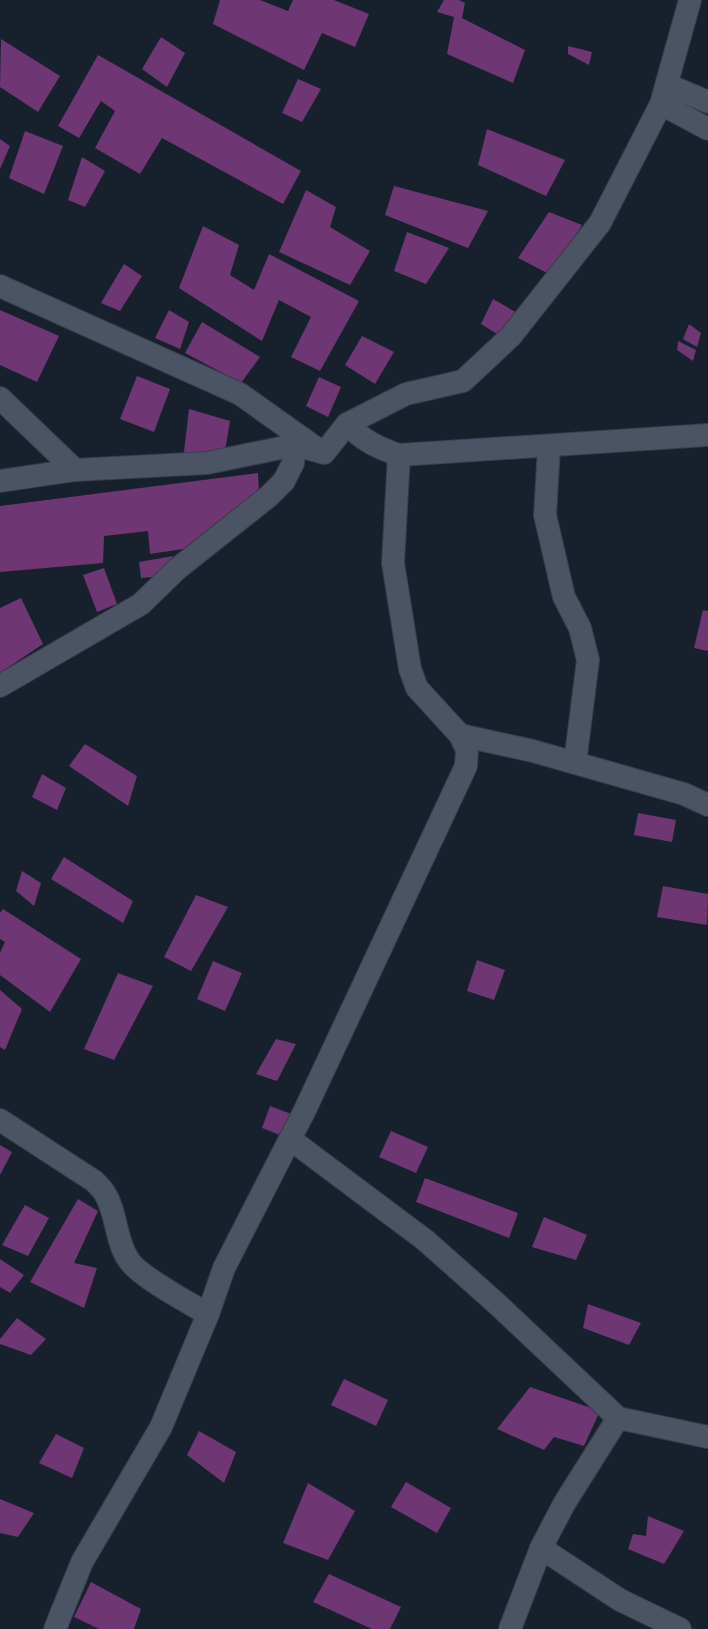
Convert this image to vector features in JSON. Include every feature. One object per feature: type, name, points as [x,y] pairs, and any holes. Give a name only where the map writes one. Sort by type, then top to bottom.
[{"type":"street","points":[[324,454],[347,424],[406,394],[463,381],[511,336],[600,223],[665,94],[690,0]]},
{"type":"street","points":[[665,94],[708,102]]},
{"type":"street","points":[[665,94],[708,129]]},
{"type":"street","points":[[0,286],[240,394],[324,454]]},
{"type":"street","points":[[0,398],[75,470]]},
{"type":"street","points":[[347,424],[358,436],[376,447],[399,456],[708,435]]},
{"type":"street","points":[[0,480],[75,470],[207,463],[294,445],[324,454]]},
{"type":"street","points":[[0,686],[141,604],[177,568],[269,496],[284,481],[293,463],[294,445]]},
{"type":"street","points":[[549,446],[545,515],[564,596],[580,628],[588,660],[575,763]]},
{"type":"street","points":[[55,1629],[82,1562],[161,1427],[208,1314],[224,1268],[304,1112],[466,766],[468,750],[460,735],[417,688],[410,669],[393,563],[399,456]]},
{"type":"street","points":[[460,735],[533,751],[684,794],[708,805]]},
{"type":"street","points":[[0,1120],[94,1181],[104,1192],[109,1202],[122,1247],[128,1259],[138,1270],[208,1314]]},
{"type":"street","points":[[290,1139],[425,1240],[496,1303],[618,1418],[708,1437]]},
{"type":"street","points":[[512,1628],[541,1548],[564,1504],[618,1418]]},
{"type":"street","points":[[541,1548],[620,1600],[680,1629]]},
{"type":"building","points":[[220,0],[260,0],[288,11],[293,0],[334,0],[369,14],[355,47],[322,33],[304,70],[213,24]]},
{"type":"building","points":[[444,0],[459,0],[465,3],[462,18],[525,50],[513,83],[447,54],[454,17],[437,12]]},
{"type":"building","points":[[161,37],[185,53],[167,87],[142,69]]},
{"type":"building","points":[[1,39],[60,76],[38,112],[0,87]]},
{"type":"building","points":[[568,46],[592,52],[589,65],[568,54]]},
{"type":"building","points":[[98,55],[301,171],[283,204],[162,138],[140,174],[95,148],[115,111],[101,101],[79,138],[58,126]]},
{"type":"building","points":[[298,79],[321,89],[302,122],[282,113]]},
{"type":"building","points":[[487,129],[565,160],[546,196],[478,165]]},
{"type":"building","points":[[25,131],[63,146],[44,194],[9,178]]},
{"type":"building","points":[[0,139],[10,146],[0,169]]},
{"type":"building","points":[[82,157],[105,171],[85,207],[68,200]]},
{"type":"building","points":[[394,186],[488,211],[468,248],[385,215]]},
{"type":"building","points":[[306,190],[336,207],[330,227],[370,251],[350,285],[279,252]]},
{"type":"building","points":[[549,212],[582,225],[553,276],[518,258]]},
{"type":"building","points":[[203,226],[239,245],[230,275],[254,290],[269,254],[359,301],[320,371],[291,357],[311,317],[279,300],[262,341],[179,288]]},
{"type":"building","points":[[407,232],[449,248],[426,284],[394,271]]},
{"type":"building","points":[[124,264],[142,276],[120,311],[101,303]]},
{"type":"building","points":[[493,299],[519,314],[502,337],[481,324]]},
{"type":"building","points":[[0,310],[59,336],[37,382],[0,365]]},
{"type":"building","points":[[169,310],[189,322],[180,349],[155,338]]},
{"type":"building","points":[[202,322],[260,357],[241,383],[185,353]]},
{"type":"building","points":[[689,324],[701,333],[697,347],[683,339]]},
{"type":"building","points":[[362,336],[394,352],[375,384],[345,365]]},
{"type":"building","points":[[678,341],[696,350],[693,361],[677,350]]},
{"type":"building","points":[[137,376],[170,389],[154,432],[120,419]]},
{"type":"building","points":[[319,377],[341,387],[328,417],[306,406]]},
{"type":"building","points":[[189,409],[230,421],[225,451],[183,460]]},
{"type":"building","points":[[258,473],[259,493],[190,548],[150,554],[148,531],[104,536],[103,563],[0,572],[0,506]]},
{"type":"building","points":[[173,556],[166,568],[153,577],[141,578],[139,562]]},
{"type":"building","points":[[104,568],[117,604],[97,612],[83,575]]},
{"type":"building","points":[[21,598],[43,644],[0,673],[0,608]]},
{"type":"building","points":[[703,610],[708,611],[708,651],[694,648]]},
{"type":"building","points":[[85,744],[137,776],[128,806],[69,766]]},
{"type":"building","points":[[42,774],[66,788],[57,810],[32,797]]},
{"type":"building","points":[[638,813],[676,820],[672,842],[634,835]]},
{"type":"building","points":[[64,857],[133,901],[123,923],[51,879]]},
{"type":"building","points":[[22,871],[41,883],[34,906],[16,891]]},
{"type":"building","points":[[663,886],[708,894],[707,925],[657,917]]},
{"type":"building","points":[[196,895],[228,907],[191,971],[164,957]]},
{"type":"building","points":[[3,909],[81,959],[50,1012],[0,975],[0,953],[5,942],[0,939],[0,913]]},
{"type":"building","points":[[477,960],[505,970],[494,1000],[467,991]]},
{"type":"building","points":[[213,961],[242,973],[225,1011],[197,999]]},
{"type":"building","points":[[118,973],[153,986],[114,1060],[84,1049]]},
{"type":"building","points":[[0,990],[22,1009],[5,1050],[0,1047]]},
{"type":"building","points":[[276,1039],[296,1044],[277,1081],[256,1074]]},
{"type":"building","points":[[270,1106],[294,1115],[285,1137],[262,1128]]},
{"type":"building","points":[[391,1131],[428,1147],[416,1173],[379,1157]]},
{"type":"building","points":[[0,1145],[12,1152],[0,1175]]},
{"type":"building","points":[[425,1178],[518,1213],[509,1238],[416,1202]]},
{"type":"building","points":[[78,1199],[98,1211],[74,1263],[97,1268],[84,1308],[30,1282]]},
{"type":"building","points":[[25,1205],[49,1218],[28,1256],[2,1245]]},
{"type":"building","points":[[544,1217],[587,1235],[576,1260],[532,1247]]},
{"type":"building","points":[[0,1259],[24,1275],[10,1293],[0,1287]]},
{"type":"building","points":[[588,1304],[641,1323],[629,1345],[583,1328]]},
{"type":"building","points":[[17,1318],[46,1339],[31,1355],[0,1344],[0,1339]]},
{"type":"building","points":[[344,1379],[388,1400],[376,1426],[331,1405]]},
{"type":"building","points":[[530,1387],[600,1411],[584,1446],[554,1437],[544,1450],[497,1429]]},
{"type":"building","points":[[199,1431],[236,1452],[224,1483],[187,1455]]},
{"type":"building","points":[[56,1434],[84,1448],[72,1478],[39,1463]]},
{"type":"building","points":[[406,1482],[451,1508],[437,1533],[391,1507]]},
{"type":"building","points":[[308,1483],[355,1511],[328,1560],[283,1543]]},
{"type":"building","points":[[0,1499],[34,1513],[18,1537],[0,1533]]},
{"type":"building","points":[[648,1516],[684,1531],[664,1564],[628,1549],[633,1534],[646,1536]]},
{"type":"building","points":[[329,1574],[401,1607],[390,1629],[372,1629],[313,1602]]},
{"type":"building","points":[[91,1582],[141,1609],[134,1629],[99,1629],[74,1617]]}]
